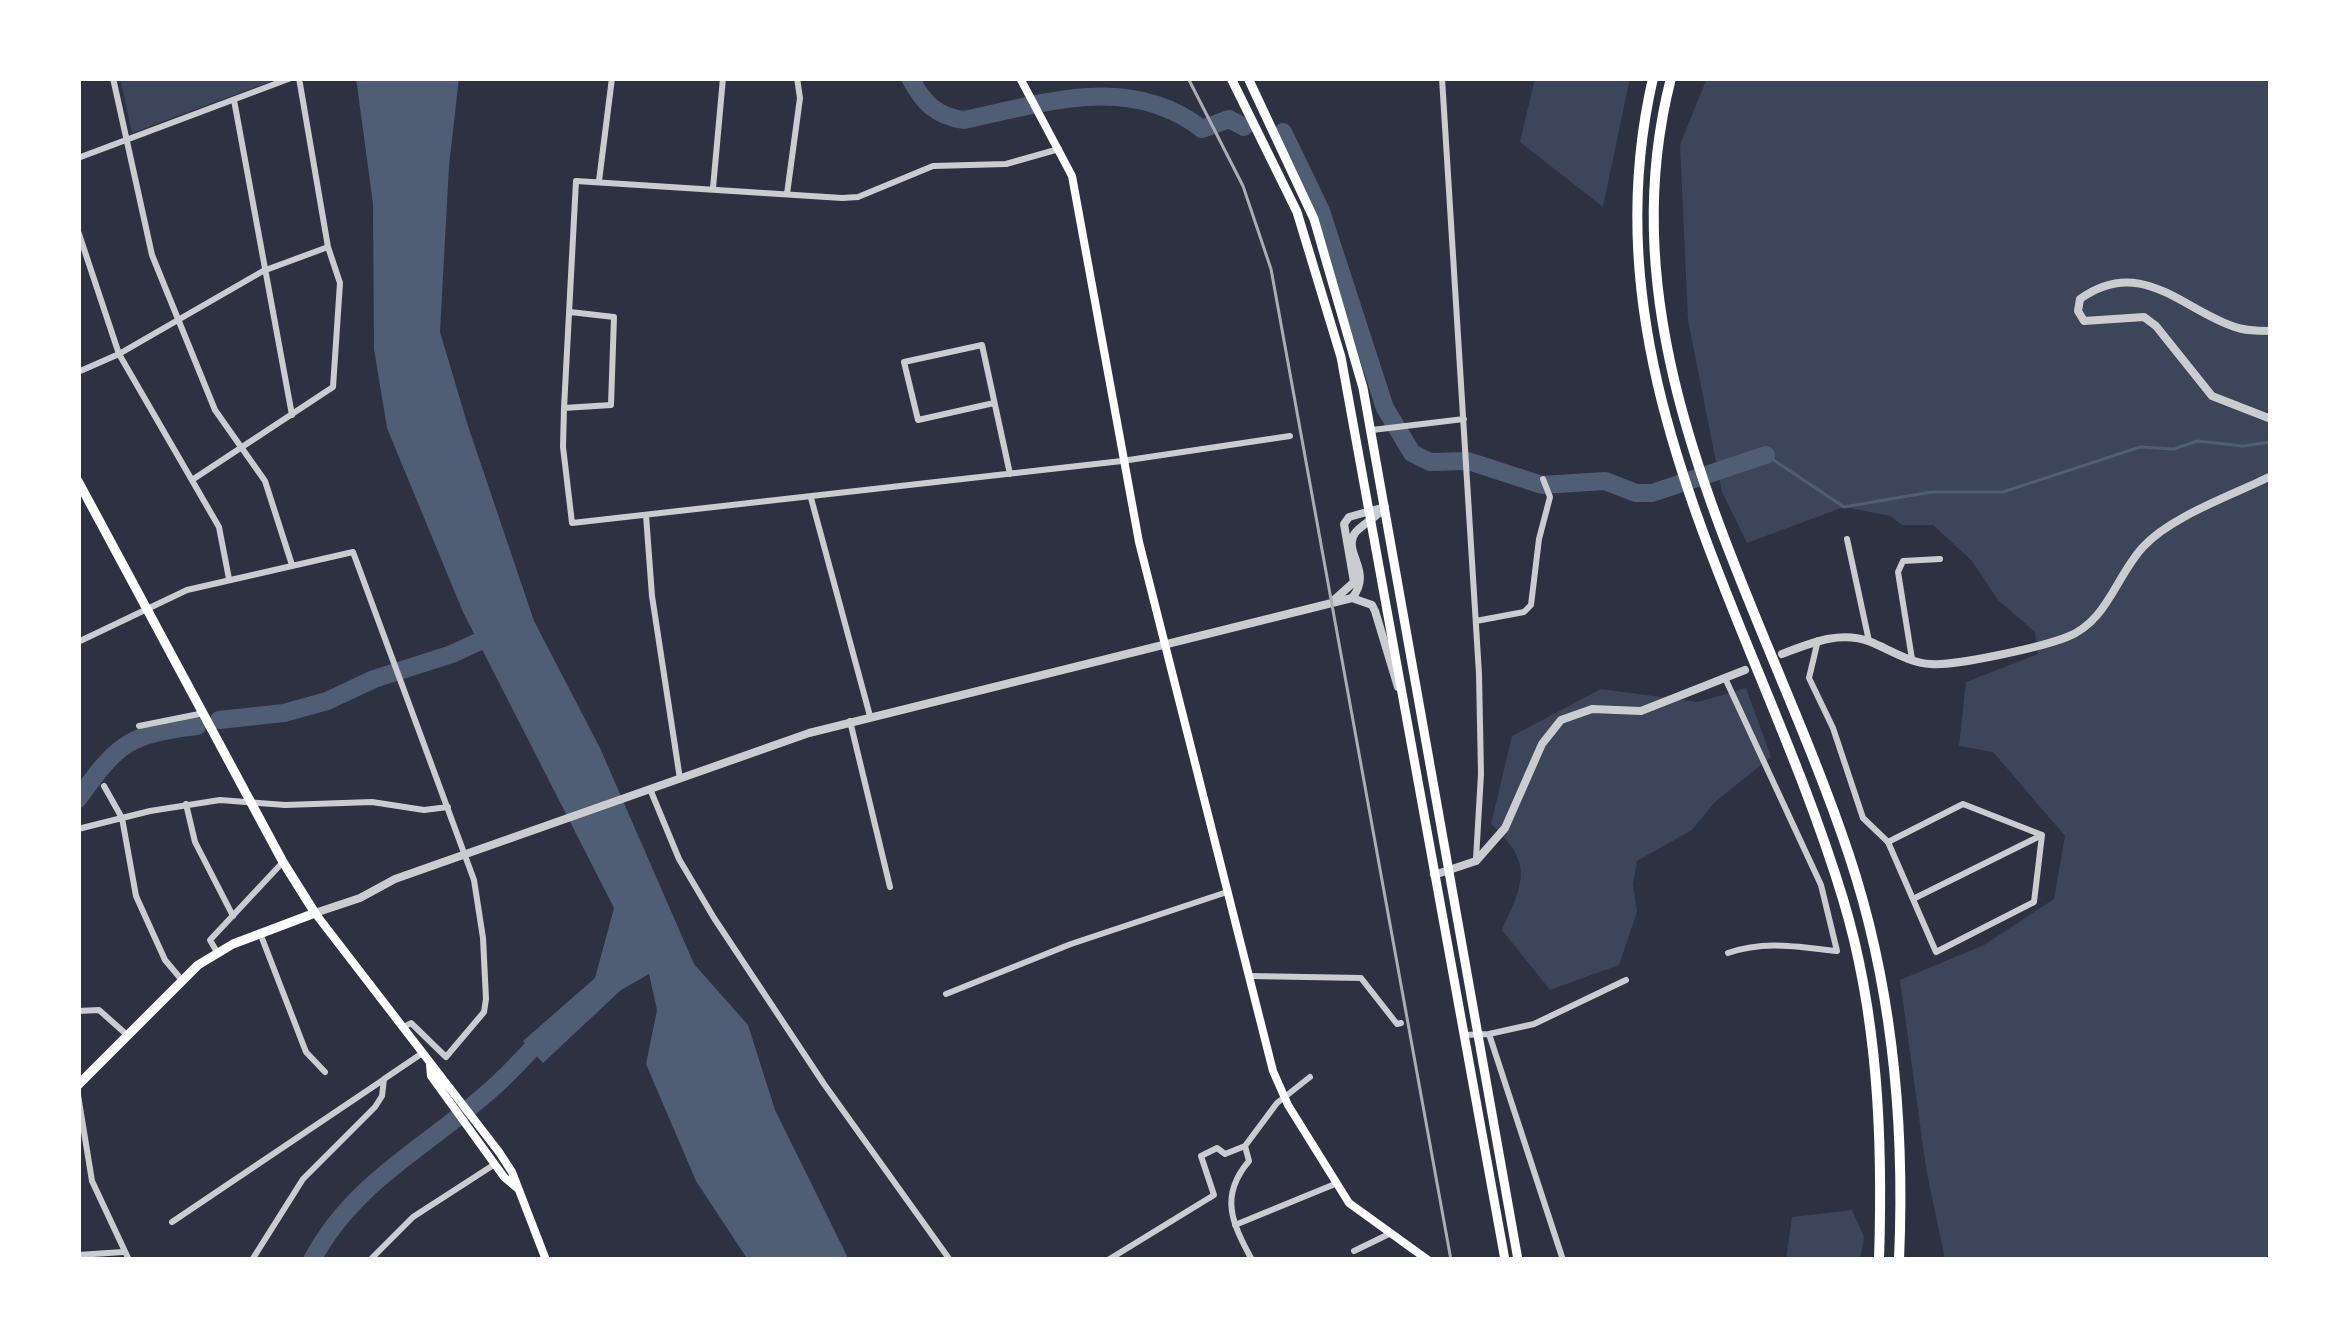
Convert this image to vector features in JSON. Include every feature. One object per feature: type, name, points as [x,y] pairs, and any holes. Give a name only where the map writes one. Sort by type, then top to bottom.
[{"type":"highway","points":[[1653,78],[1637,175],[1636,224],[1653,373],[1689,498],[1812,808],[1845,904],[1872,1050],[1880,1167],[1879,1260]]},
{"type":"highway","points":[[1671,78],[1655,176],[1654,223],[1670,368],[1706,493],[1812,751],[1865,910],[1878,964],[1896,1101],[1901,1167],[1899,1260]]},
{"type":"main road","points":[[1020,78],[1059,149],[1077,197],[1122,461],[1273,1071],[1335,1184],[1363,1216],[1428,1260]]},
{"type":"main road","points":[[1231,78],[1281,173],[1319,274],[1341,357],[1505,1260]]},
{"type":"main road","points":[[1248,78],[1297,177],[1331,267],[1371,430],[1449,871],[1483,1034],[1518,1260]]},
{"type":"main road","points":[[78,481],[283,862],[315,913],[518,1189],[547,1260]]},
{"type":"main road","points":[[78,1085],[181,980],[217,952],[315,913]]},
{"type":"street","points":[[113,78],[152,255],[215,410],[265,482],[292,565]]},
{"type":"street","points":[[78,158],[295,78],[328,247],[340,283],[333,387],[192,480]]},
{"type":"street","points":[[598,182],[612,78]]},
{"type":"street","points":[[713,188],[723,78]]},
{"type":"street","points":[[787,194],[800,98],[797,78]]},
{"type":"street","points":[[1442,78],[1476,621],[1481,757],[1476,861]]},
{"type":"street","points":[[234,100],[292,416]]},
{"type":"street","points":[[1059,149],[1006,164],[933,166],[858,196],[577,181],[563,447],[572,523],[1122,461],[1290,436]]},
{"type":"street","points":[[78,231],[119,354],[219,526],[229,579]]},
{"type":"street","points":[[78,371],[119,354],[263,271],[328,247]]},
{"type":"street","points":[[2271,332],[2234,327],[2170,291],[2141,284],[2100,288],[2080,299],[2078,311],[2084,320],[2095,323],[2144,317],[2212,396],[2271,419]]},
{"type":"street","points":[[564,408],[611,405],[614,316],[570,312]]},
{"type":"street","points":[[994,403],[918,420],[904,362],[982,345],[1010,474]]},
{"type":"street","points":[[1371,430],[1463,419]]},
{"type":"street","points":[[1783,654],[1838,637],[1869,641],[1931,664],[2072,636],[2100,612],[2153,538],[2271,476]]},
{"type":"street","points":[[1476,621],[1524,612],[1531,605],[1550,497],[1543,478]]},
{"type":"street","points":[[811,498],[870,716]]},
{"type":"street","points":[[1333,601],[1352,589],[1354,582],[1343,524],[1385,507]]},
{"type":"street","points":[[1352,598],[1362,574],[1355,533],[1371,524],[1385,507]]},
{"type":"street","points":[[646,515],[652,596],[680,779]]},
{"type":"street","points":[[1847,539],[1869,641]]},
{"type":"street","points":[[78,643],[187,590],[352,552],[466,855],[483,938],[484,1012],[446,1057],[420,1028],[411,1023],[403,1028]]},
{"type":"street","points":[[1912,659],[1898,572],[1903,561],[1940,559]]},
{"type":"street","points":[[315,913],[360,898],[395,879],[850,721],[1333,601],[1352,598],[1372,605],[1402,700]]},
{"type":"street","points":[[1818,640],[1809,678],[1833,728],[1863,818],[1888,842],[1936,952],[2034,902],[2042,836]]},
{"type":"street","points":[[1434,874],[1476,861],[1504,828],[1542,744],[1561,720],[1592,710],[1641,711],[1745,670]]},
{"type":"street","points":[[1725,678],[1821,885],[1837,951],[1773,944],[1728,953]]},
{"type":"street","points":[[139,727],[204,713]]},
{"type":"street","points":[[850,721],[890,887]]},
{"type":"street","points":[[104,786],[122,818],[136,896],[165,960],[181,980]]},
{"type":"street","points":[[650,789],[679,860],[714,918],[824,1084],[950,1260]]},
{"type":"street","points":[[78,830],[186,804],[251,800],[285,805],[372,802],[424,810],[448,807]]},
{"type":"street","points":[[186,804],[195,842],[233,916]]},
{"type":"street","points":[[1888,842],[1964,804],[2042,836]]},
{"type":"street","points":[[1913,899],[2042,836]]},
{"type":"street","points":[[217,952],[210,940],[283,862]]},
{"type":"street","points":[[946,994],[1071,944],[1227,892]]},
{"type":"street","points":[[260,933],[306,1052],[325,1072]]},
{"type":"street","points":[[1250,976],[1361,978],[1397,1024],[1401,1023]]},
{"type":"street","points":[[1463,1035],[1534,1024],[1626,980]]},
{"type":"street","points":[[78,1011],[99,1010],[126,1034]]},
{"type":"street","points":[[1483,1034],[1563,1260]]},
{"type":"street","points":[[172,1222],[422,1054]]},
{"type":"street","points":[[1108,1260],[1214,1195],[1201,1156],[1216,1148],[1225,1154],[1244,1147],[1284,1096],[1310,1077]]},
{"type":"street","points":[[252,1260],[303,1178],[374,1107],[382,1096],[384,1079]]},
{"type":"street","points":[[78,1095],[92,1181],[129,1260]]},
{"type":"street","points":[[1244,1147],[1249,1161],[1232,1183],[1235,1225],[1252,1260]]},
{"type":"street","points":[[370,1260],[413,1217],[495,1157]]},
{"type":"street","points":[[1235,1225],[1335,1184]]},
{"type":"street","points":[[1354,1251],[1389,1234]]},
{"type":"street","points":[[78,1255],[123,1252]]},
{"type":"shaded area","points":[[120,78],[280,78],[132,133]]},
{"type":"shaded area","points":[[356,78],[459,78],[440,332],[468,426],[534,621],[600,748],[694,964],[748,1025],[775,1110],[849,1260],[748,1260],[696,1181],[646,1064],[657,1010],[649,974],[621,990],[543,1063],[523,1041],[595,978],[614,908],[463,612],[387,428],[374,349],[373,204]]},
{"type":"shaded area","points":[[1535,78],[1630,78],[1603,207],[1520,142]]},
{"type":"shaded area","points":[[1707,78],[2271,78],[2271,1260],[1945,1260],[1926,1168],[1900,980],[1984,945],[2054,899],[2065,836],[1993,752],[1959,746],[1966,682],[2038,654],[2035,632],[1998,600],[1972,561],[1933,525],[1902,525],[1890,516],[1844,507],[1747,543],[1722,492],[1688,320],[1680,145]]},
{"type":"shaded area","points":[[1746,688],[1771,757],[1715,802],[1692,830],[1637,861],[1633,884],[1637,912],[1619,965],[1550,990],[1502,930],[1521,874],[1514,850],[1491,824],[1512,736],[1601,689],[1698,702]]},
{"type":"shaded area","points":[[1852,1210],[1864,1237],[1860,1260],[1786,1260],[1792,1217]]},
{"type":"waterway","points":[[910,78],[931,106],[964,120],[1056,101],[1116,97],[1174,112],[1202,129],[1229,119],[1244,127]]},
{"type":"waterway","points":[[1283,132],[1321,211],[1385,408],[1412,453],[1430,462],[1468,461],[1542,485],[1605,481],[1636,493],[1652,493],[1766,455]]},
{"type":"waterway","points":[[1766,455],[1844,507],[1931,492],[2003,492],[2140,447],[2174,449],[2197,441],[2243,446],[2271,442]]},
{"type":"waterway","points":[[219,720],[284,713],[327,701],[495,634]]},
{"type":"waterway","points":[[78,799],[127,744],[155,733],[197,726]]},
{"type":"waterway","points":[[312,1260],[372,1185],[495,1086],[548,1032]]},
{"type":"railway","points":[[1188,78],[1243,186],[1271,269],[1451,1260]]}]
